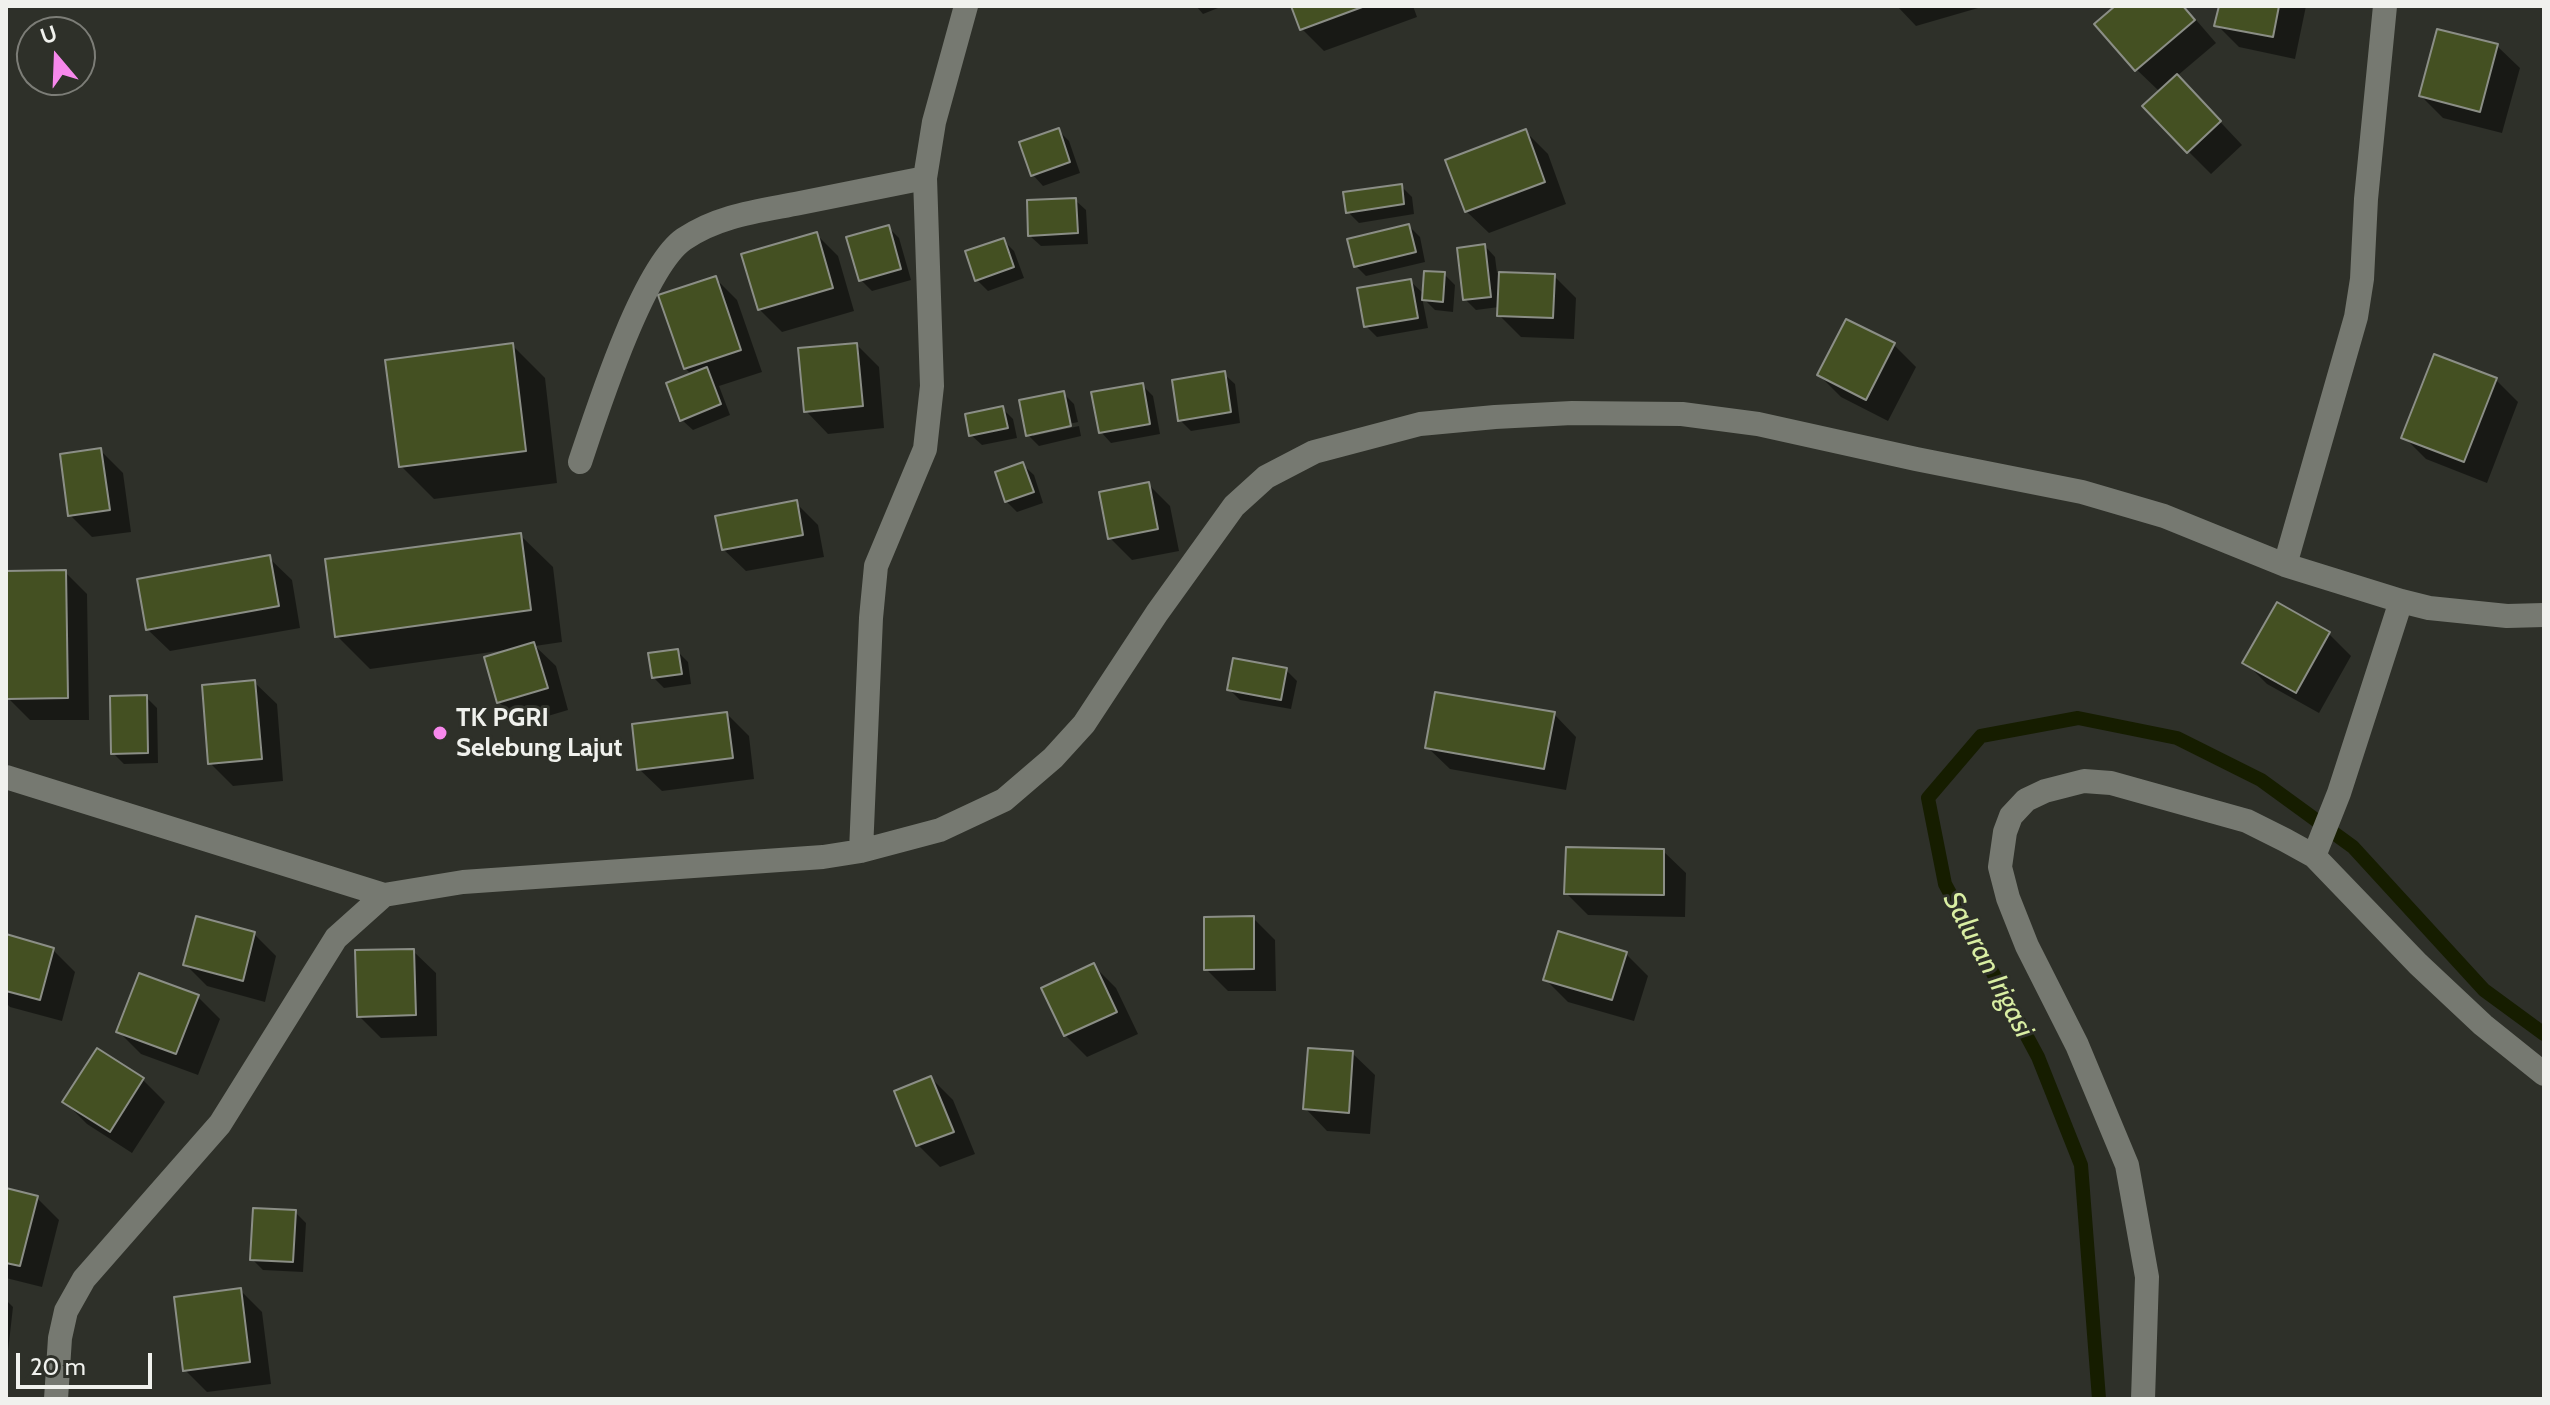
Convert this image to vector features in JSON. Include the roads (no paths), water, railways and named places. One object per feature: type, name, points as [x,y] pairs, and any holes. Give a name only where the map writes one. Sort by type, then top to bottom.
[{"type":"street","points":[[861,851],[876,566],[925,449],[932,386],[925,178],[934,122],[966,6]]},
{"type":"street","points":[[2285,565],[2356,317],[2362,279],[2366,199],[2385,6]]},
{"type":"street","points":[[580,462],[639,306],[667,254],[684,239],[731,216],[925,178]]},
{"type":"street","points":[[6,777],[384,895],[463,882],[823,857],[861,851],[940,830],[1004,800],[1053,758],[1084,724],[1157,613],[1234,506],[1266,477],[1314,452],[1420,424],[1495,417],[1572,413],[1682,414],[1758,424],[2082,492],[2164,516],[2285,565],[2429,608],[2507,616],[2544,615]]},
{"type":"street","points":[[2317,848],[2339,793],[2401,601]]},
{"type":"street","points":[[2143,1399],[2147,1277],[2127,1165],[2077,1045],[2027,946],[2008,898],[2000,858],[2011,816],[2026,800],[2045,791],[2084,781],[2111,783],[2247,821],[2317,848],[2418,964],[2483,1025],[2544,1074]]},
{"type":"street","points":[[56,1399],[60,1338],[66,1311],[84,1279],[220,1124],[336,938],[384,895]]},
{"type":"waterway","name":"Saluran Irigasi","points":[[2099,1399],[2081,1165],[2038,1057],[1945,884],[1928,798],[1981,736],[2078,718],[2177,738],[2261,780],[2353,847],[2484,990],[2544,1034]]},
{"type":"place","name":"TK PGRI Selebung Lajut","points":[[440,733]]}]
